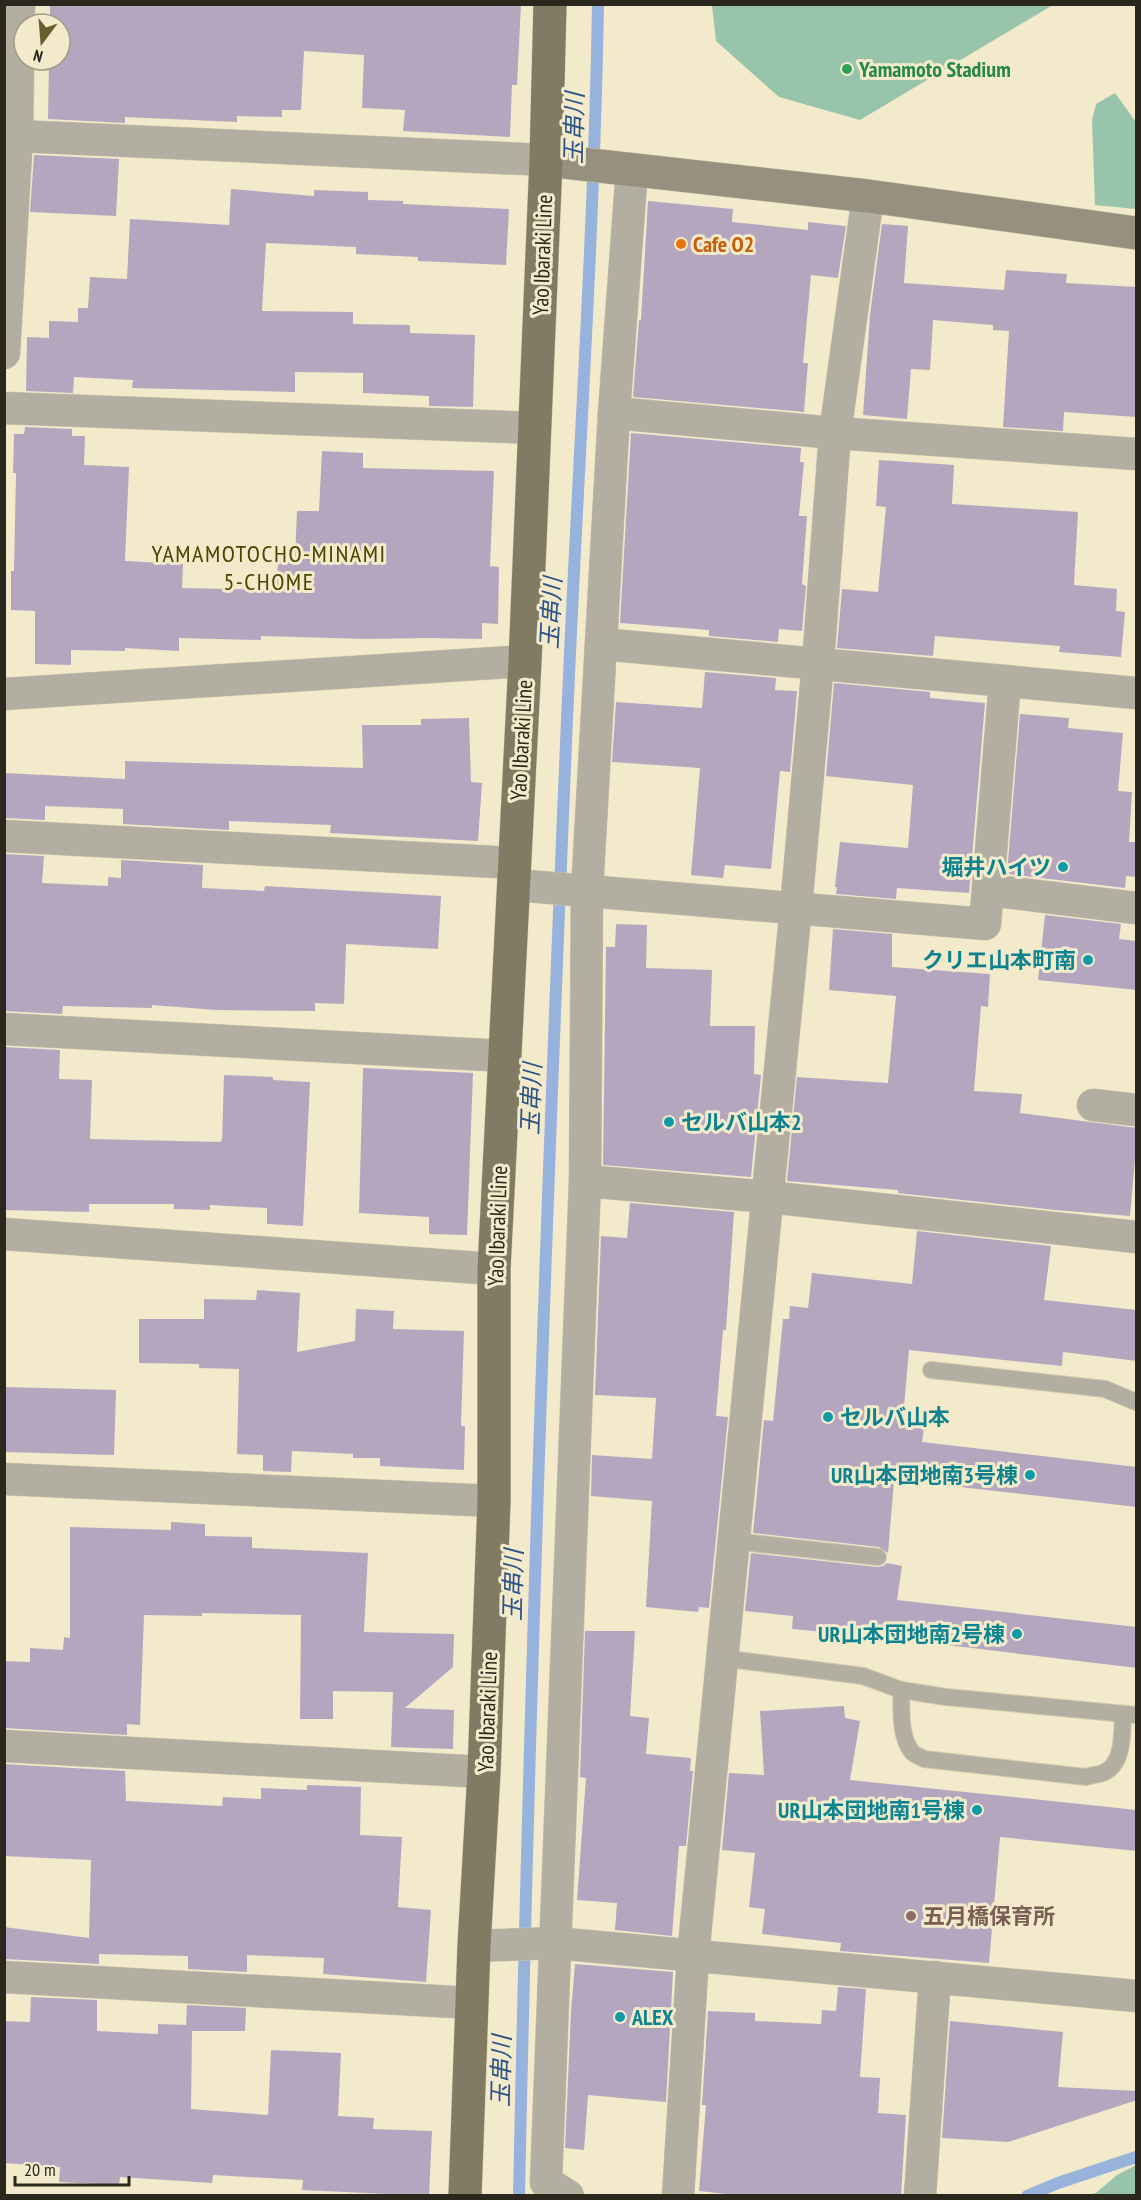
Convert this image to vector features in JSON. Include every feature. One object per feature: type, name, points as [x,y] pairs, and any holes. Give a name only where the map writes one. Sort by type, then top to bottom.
[{"type":"main road","name":"Yao Ibaraki Line","points":[[465,2196],[494,1501],[494,1269],[506,1056],[522,878],[525,661],[534,428],[558,161],[550,4]]},
{"type":"street","points":[[4,352],[8,219],[17,136],[19,4]]},
{"type":"street","points":[[17,136],[558,161],[868,196],[1137,232]]},
{"type":"street","points":[[568,2196],[546,2182],[535,1944],[585,1181],[581,890],[601,644],[614,413],[618,168]]},
{"type":"street","points":[[678,2196],[693,1956],[819,663],[835,433],[868,196]]},
{"type":"street","points":[[4,408],[534,428]]},
{"type":"street","points":[[614,413],[835,433],[1137,454]]},
{"type":"street","points":[[601,644],[1137,693]]},
{"type":"street","points":[[4,694],[525,661]]},
{"type":"street","points":[[4,836],[522,878],[581,890],[985,924],[1005,681]]},
{"type":"street","points":[[988,891],[1137,908]]},
{"type":"street","points":[[4,1029],[506,1056]]},
{"type":"street","points":[[1093,1105],[1137,1110]]},
{"type":"street","points":[[585,1181],[768,1197],[1137,1237]]},
{"type":"street","points":[[4,1234],[494,1269]]},
{"type":"street","points":[[4,1479],[494,1501]]},
{"type":"street","points":[[4,1746],[484,1772]]},
{"type":"street","points":[[474,1947],[535,1944],[1137,1996]]},
{"type":"street","points":[[4,1977],[472,2003]]},
{"type":"street","points":[[920,2196],[934,1977]]},
{"type":"lane","points":[[931,1370],[1105,1389],[1137,1402]]},
{"type":"lane","points":[[734,1541],[878,1557]]},
{"type":"lane","points":[[722,1658],[863,1676],[901,1690],[946,1697],[1130,1714],[1115,1761],[1105,1772],[1086,1777],[924,1759],[912,1752],[905,1736],[901,1690]]},
{"type":"green space","name":"Yamamoto Stadium","points":[[712,4],[1053,5],[860,120],[779,97],[716,41]]},
{"type":"green space","points":[[1115,93],[1136,122],[1136,209],[1095,205],[1092,120],[1096,104]]},
{"type":"green space","points":[[1136,2165],[1136,2195],[1087,2195],[1096,2193],[1117,2175]]},
{"type":"building","points":[[50,4],[521,4],[517,85],[512,85],[510,137],[403,131],[405,110],[362,108],[364,55],[304,51],[301,110],[282,110],[282,117],[237,116],[237,122],[125,117],[125,123],[48,119],[49,72],[72,72],[72,12],[50,12]]},
{"type":"building","points":[[34,155],[119,159],[116,216],[30,212]]},
{"type":"building","points":[[231,189],[314,196],[314,190],[368,192],[368,200],[509,209],[506,265],[418,261],[418,257],[356,254],[356,247],[266,243],[262,311],[353,312],[353,324],[410,325],[410,333],[475,335],[473,407],[429,406],[429,396],[363,393],[363,373],[295,372],[295,392],[132,388],[133,380],[74,377],[73,393],[26,391],[27,337],[49,338],[49,321],[78,322],[78,308],[88,308],[90,277],[127,279],[130,219],[229,225]]},
{"type":"building","points":[[648,201],[733,209],[732,222],[808,230],[808,222],[846,226],[838,278],[811,275],[803,363],[808,363],[804,412],[633,397],[639,320],[641,320]]},
{"type":"building","points":[[882,224],[908,226],[904,283],[1004,290],[1006,270],[1067,274],[1066,283],[1137,287],[1137,417],[1064,412],[1063,431],[1003,427],[1009,331],[993,330],[993,325],[933,320],[930,370],[911,369],[907,419],[863,415],[870,315]]},
{"type":"building","points":[[25,427],[72,429],[72,436],[85,436],[84,465],[129,467],[125,561],[183,564],[182,588],[277,590],[278,557],[295,558],[297,511],[319,511],[322,451],[363,453],[363,468],[494,471],[490,566],[499,567],[498,624],[482,623],[482,639],[261,636],[261,640],[179,638],[179,651],[125,648],[125,651],[71,650],[71,665],[35,664],[35,611],[11,610],[16,473],[13,473],[14,434],[24,434]]},
{"type":"building","points":[[631,433],[801,448],[800,462],[804,462],[799,516],[807,516],[802,584],[806,586],[802,631],[779,629],[778,642],[709,636],[709,630],[620,623]]},
{"type":"building","points":[[879,460],[954,465],[952,504],[1078,512],[1074,585],[1117,589],[1116,611],[1125,612],[1121,657],[1059,652],[1060,646],[935,636],[933,656],[837,648],[842,589],[878,592],[886,507],[876,506]]},
{"type":"building","points":[[705,672],[776,678],[775,690],[797,691],[790,772],[780,771],[771,869],[725,865],[723,878],[691,875],[700,768],[612,762],[616,702],[702,708]]},
{"type":"building","points":[[834,683],[930,692],[930,698],[985,703],[969,893],[897,888],[896,899],[836,894],[840,842],[908,848],[913,785],[826,776]]},
{"type":"building","points":[[1020,714],[1069,718],[1068,728],[1123,733],[1118,791],[1132,792],[1129,842],[1137,842],[1137,877],[1126,876],[1125,888],[1007,874]]},
{"type":"building","points":[[469,718],[471,782],[482,783],[478,841],[330,833],[331,825],[229,821],[229,830],[123,824],[123,809],[45,806],[45,820],[4,818],[4,773],[125,779],[125,761],[363,768],[362,725],[421,725],[421,719]]},
{"type":"building","points":[[4,854],[44,856],[42,883],[108,886],[108,877],[121,878],[121,860],[203,865],[202,888],[264,891],[265,886],[441,896],[438,949],[346,944],[344,1004],[315,1003],[315,1011],[216,1010],[152,1005],[152,1008],[63,1006],[62,1014],[4,1011]]},
{"type":"building","name":"クリエ山本町南","points":[[1045,915],[1121,924],[1119,939],[1137,941],[1137,990],[1038,980]]},
{"type":"building","name":"セルバ山本2","points":[[616,924],[647,925],[646,968],[712,970],[710,1026],[755,1026],[754,1074],[761,1075],[751,1177],[603,1165],[606,947],[615,947]]},
{"type":"building","points":[[833,929],[892,934],[892,967],[990,974],[988,1007],[981,1006],[974,1091],[1022,1094],[1020,1113],[1137,1128],[1137,1160],[1135,1160],[1130,1216],[898,1193],[898,1190],[787,1181],[797,1077],[888,1083],[896,996],[829,990]]},
{"type":"building","points":[[4,1047],[60,1050],[59,1079],[92,1080],[90,1139],[220,1142],[222,1140],[224,1075],[273,1077],[273,1080],[310,1082],[303,1226],[267,1224],[267,1208],[210,1205],[210,1210],[174,1209],[174,1204],[89,1204],[89,1212],[4,1210]]},
{"type":"building","points":[[363,1068],[473,1073],[467,1235],[429,1234],[429,1217],[359,1213]]},
{"type":"building","points":[[630,1203],[734,1212],[726,1330],[723,1330],[716,1416],[728,1417],[709,1608],[699,1607],[698,1612],[646,1607],[652,1501],[591,1496],[592,1455],[652,1459],[656,1398],[595,1395],[601,1236],[627,1238]]},
{"type":"building","points":[[917,1231],[1051,1246],[1044,1300],[1137,1310],[1137,1361],[1063,1352],[1062,1366],[909,1350],[903,1417],[925,1420],[922,1442],[1137,1467],[1137,1507],[898,1480],[894,1481],[888,1553],[879,1547],[753,1533],[764,1420],[773,1421],[783,1319],[789,1319],[790,1306],[808,1308],[812,1273],[912,1284]]},
{"type":"building","points":[[257,1290],[300,1293],[297,1352],[355,1341],[356,1309],[394,1311],[393,1329],[464,1331],[461,1426],[465,1426],[464,1470],[380,1466],[380,1458],[353,1458],[353,1454],[292,1451],[291,1472],[263,1471],[263,1455],[237,1454],[239,1369],[199,1368],[199,1364],[139,1363],[139,1319],[204,1319],[204,1299],[256,1300]]},
{"type":"building","points":[[4,1387],[116,1390],[114,1455],[4,1452]]},
{"type":"building","points":[[171,1522],[205,1524],[205,1536],[252,1537],[252,1548],[368,1553],[364,1632],[454,1634],[453,1667],[405,1708],[454,1710],[453,1749],[391,1747],[393,1692],[333,1691],[333,1719],[300,1719],[301,1615],[202,1613],[202,1616],[144,1615],[140,1725],[127,1724],[127,1735],[4,1728],[4,1661],[30,1662],[30,1648],[63,1650],[64,1637],[70,1638],[70,1527],[171,1530]]},
{"type":"building","points":[[751,1553],[877,1567],[887,1563],[902,1566],[897,1600],[1137,1627],[1137,1668],[897,1639],[792,1629],[793,1616],[745,1611]]},
{"type":"building","points":[[585,1631],[635,1631],[630,1716],[649,1718],[646,1754],[691,1758],[690,1771],[693,1771],[686,1846],[679,1846],[672,1936],[615,1930],[617,1903],[577,1900],[586,1778],[580,1777]]},
{"type":"building","points":[[844,1706],[845,1718],[860,1721],[850,1780],[1137,1810],[1137,1851],[1000,1837],[989,1963],[840,1951],[841,1943],[762,1934],[765,1909],[749,1907],[755,1853],[722,1850],[729,1773],[764,1775],[760,1711]]},
{"type":"building","points":[[4,1764],[125,1771],[126,1801],[222,1806],[223,1797],[261,1799],[261,1788],[307,1790],[307,1785],[361,1787],[360,1835],[402,1837],[398,1907],[431,1910],[426,1982],[323,1974],[324,1958],[247,1955],[247,1972],[188,1969],[188,1956],[99,1954],[99,1964],[4,1959],[4,1927],[89,1938],[91,1860],[4,1856]]},
{"type":"building","name":"ALEX","points":[[575,1964],[673,1972],[666,2102],[588,2095],[584,2150],[565,2148]]},
{"type":"building","points":[[838,1987],[866,1989],[860,2077],[880,2078],[878,2113],[906,2115],[901,2196],[745,2196],[699,2191],[706,2105],[702,2105],[708,2011],[755,2013],[755,2021],[821,2024],[822,2010],[836,2011]]},
{"type":"building","points":[[31,1997],[97,2000],[97,2031],[158,2034],[158,2024],[186,2025],[187,2005],[246,2008],[245,2031],[192,2031],[191,2109],[268,2115],[271,2050],[341,2053],[338,2116],[374,2118],[373,2129],[432,2131],[429,2196],[302,2190],[303,2180],[213,2175],[212,2183],[120,2177],[119,2185],[59,2182],[60,2167],[4,2163],[4,2021],[30,2022]]},
{"type":"building","points":[[950,2021],[1063,2032],[1058,2087],[1137,2091],[1137,2100],[1008,2142],[942,2138]]},
{"type":"waterway","name":"玉串川","points":[[519,2196],[545,1273],[567,720],[593,183],[598,4]]},
{"type":"waterway","points":[[1027,2196],[1136,2157]]},
{"type":"place","name":"Yamamoto Stadium","points":[[847,69]]},
{"type":"place","name":"Cafe O2","points":[[681,244]]},
{"type":"place","name":"堀井ハイツ","points":[[1063,867]]},
{"type":"place","name":"クリエ山本町南","points":[[1088,960]]},
{"type":"place","name":"セルバ山本2","points":[[669,1122]]},
{"type":"place","name":"セルバ山本","points":[[828,1417]]},
{"type":"place","name":"UR山本団地南3号棟","points":[[1030,1475]]},
{"type":"place","name":"UR山本団地南2号棟","points":[[1017,1634]]},
{"type":"place","name":"UR山本団地南1号棟","points":[[977,1810]]},
{"type":"place","name":"五月橋保育所","points":[[911,1916]]},
{"type":"place","name":"ALEX","points":[[620,2017]]},
{"type":"district","name":"YAMAMOTOCHO-MINAMI 5-CHOME","points":[[269,567]]}]
